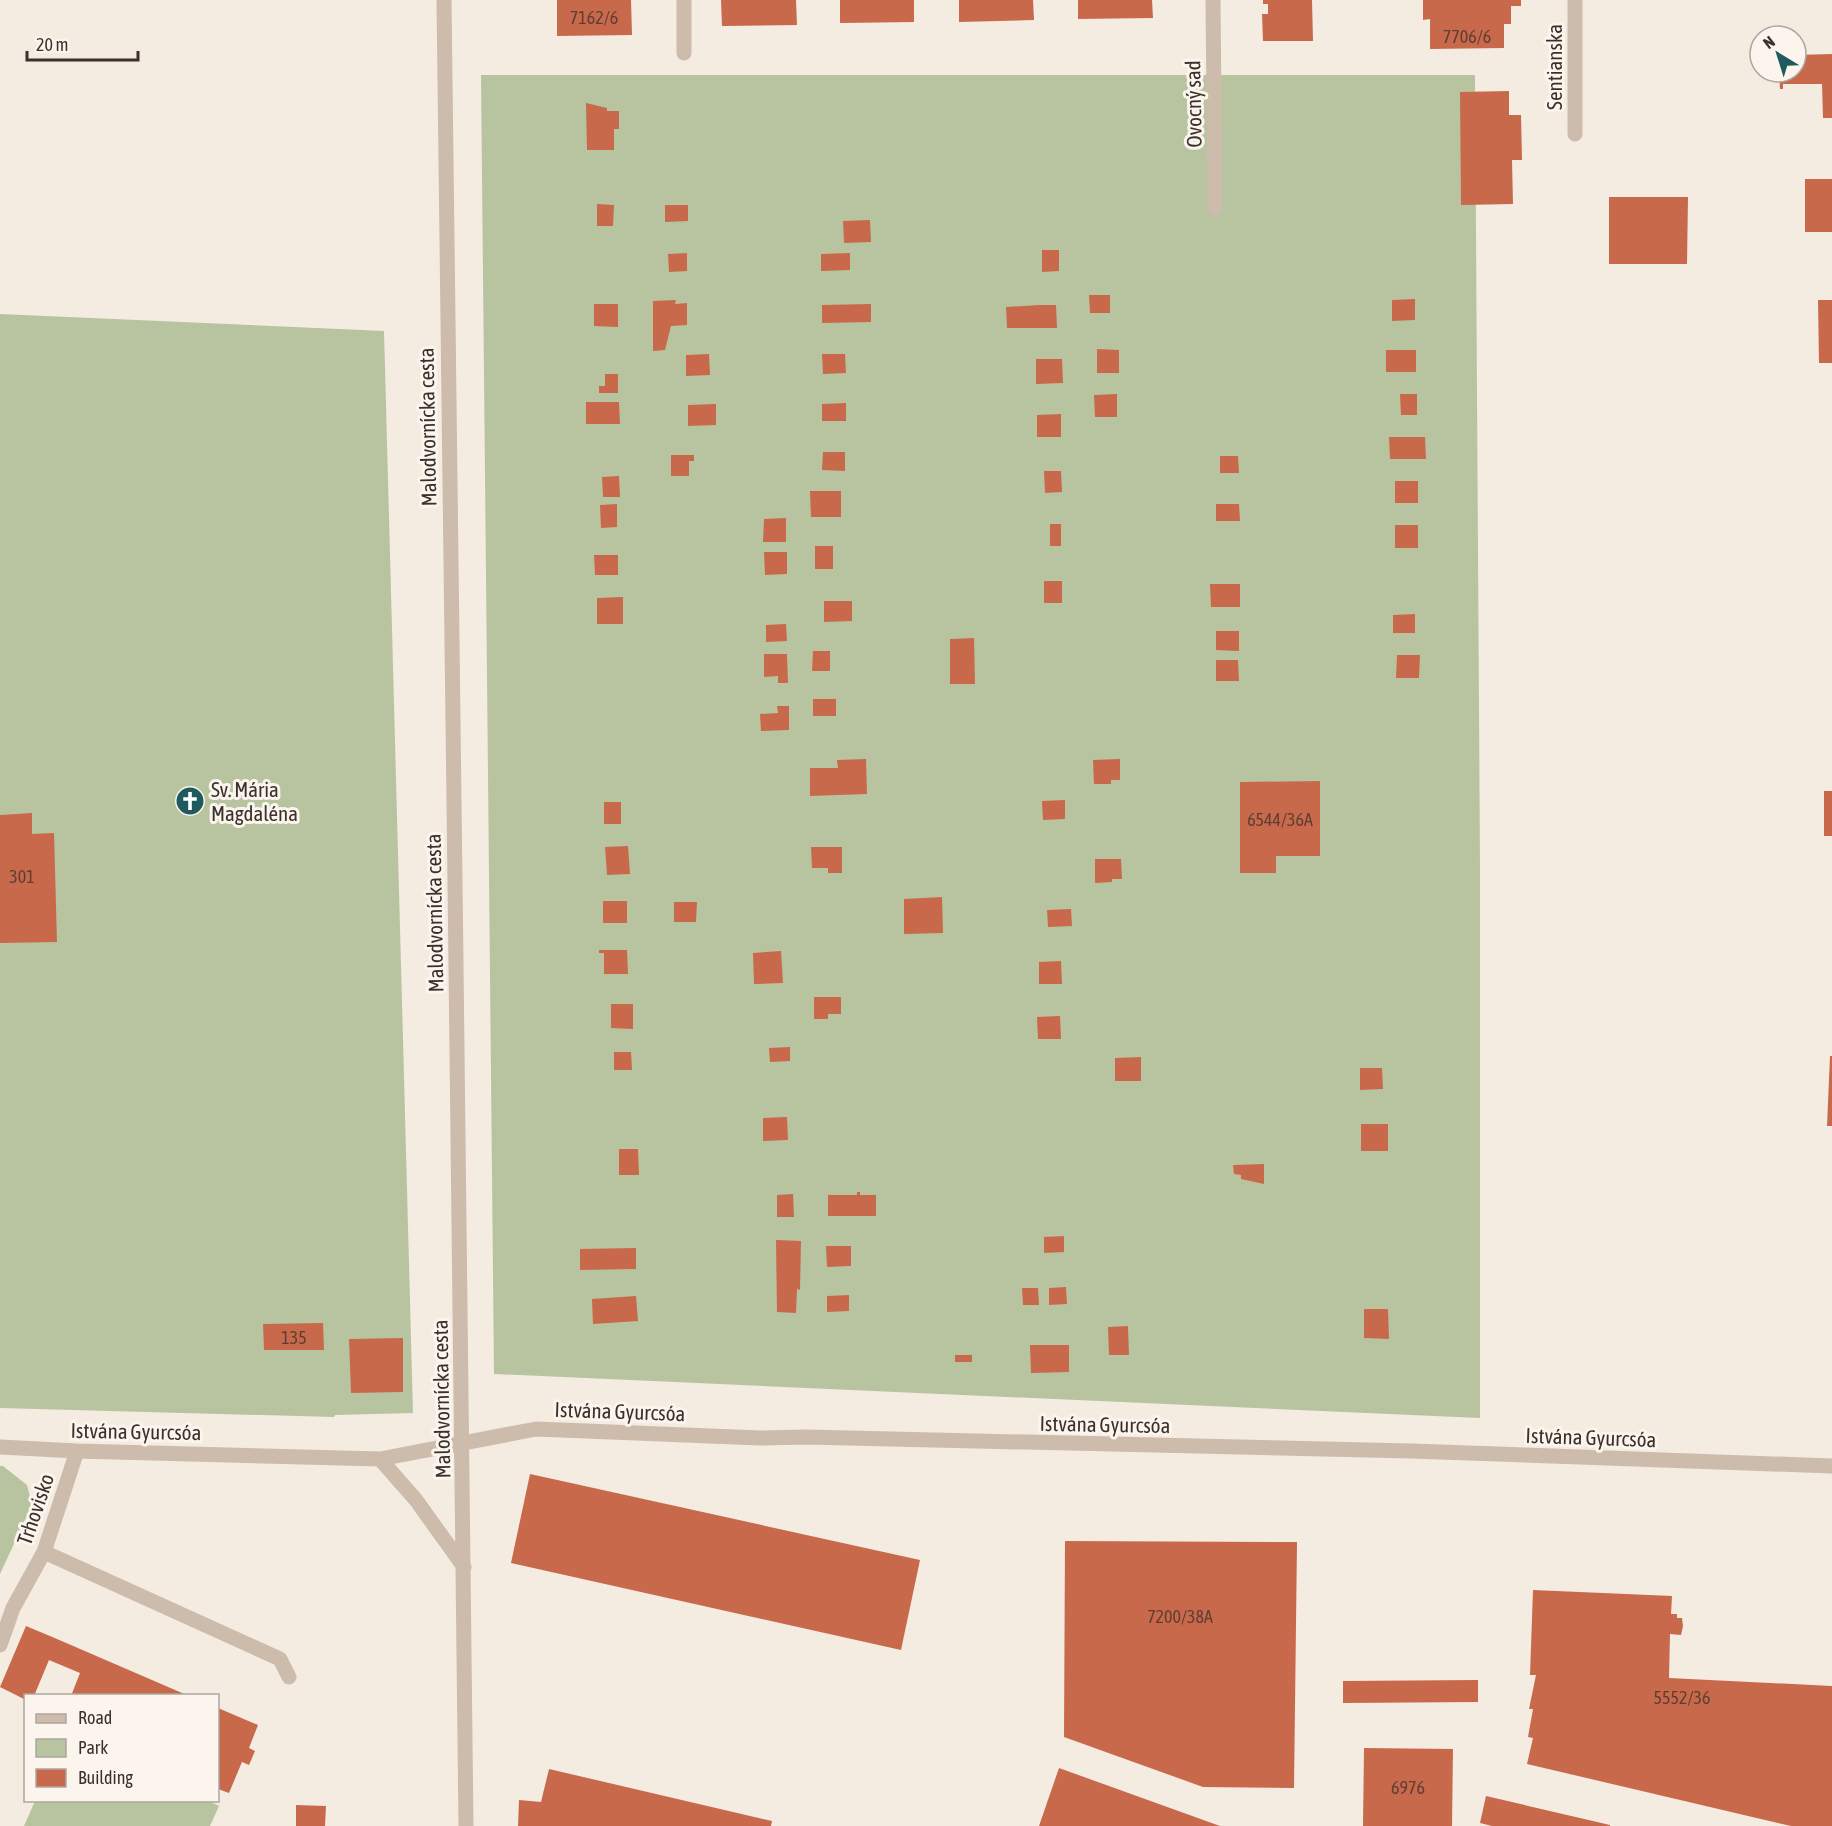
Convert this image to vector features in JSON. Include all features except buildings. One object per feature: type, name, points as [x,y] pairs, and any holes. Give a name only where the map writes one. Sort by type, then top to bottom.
[{"type":"street","name":"Malodvornícka cesta","points":[[444,0],[454,871],[464,1443],[466,1826]]},
{"type":"street","points":[[684,0],[684,53]]},
{"type":"street","name":"Ovocný sad","points":[[1213,0],[1215,208]]},
{"type":"street","name":"Sentianska","points":[[1575,0],[1575,134]]},
{"type":"street","name":"Istvána Gyurcsóa","points":[[0,1447],[380,1459],[536,1429],[760,1438],[806,1437],[1423,1452],[1832,1466]]},
{"type":"street","name":"Trhovisko","points":[[0,1645],[13,1608],[45,1552],[77,1451]]},
{"type":"street","points":[[380,1459],[416,1500],[464,1567]]},
{"type":"street","points":[[45,1552],[280,1659],[289,1677]]},
{"type":"green space","points":[[481,75],[1475,75],[1480,868],[1480,1418],[494,1374]]},
{"type":"green space","points":[[0,314],[384,331],[413,1413],[335,1415],[334,1417],[0,1408]]},
{"type":"green space","points":[[0,1466],[27,1485],[32,1505],[0,1574]]},
{"type":"green space","points":[[35,1802],[211,1802],[219,1806],[210,1826],[24,1826]]},
{"type":"place","name":"Sv. Mária Magdaléna","points":[[190,801]]}]
